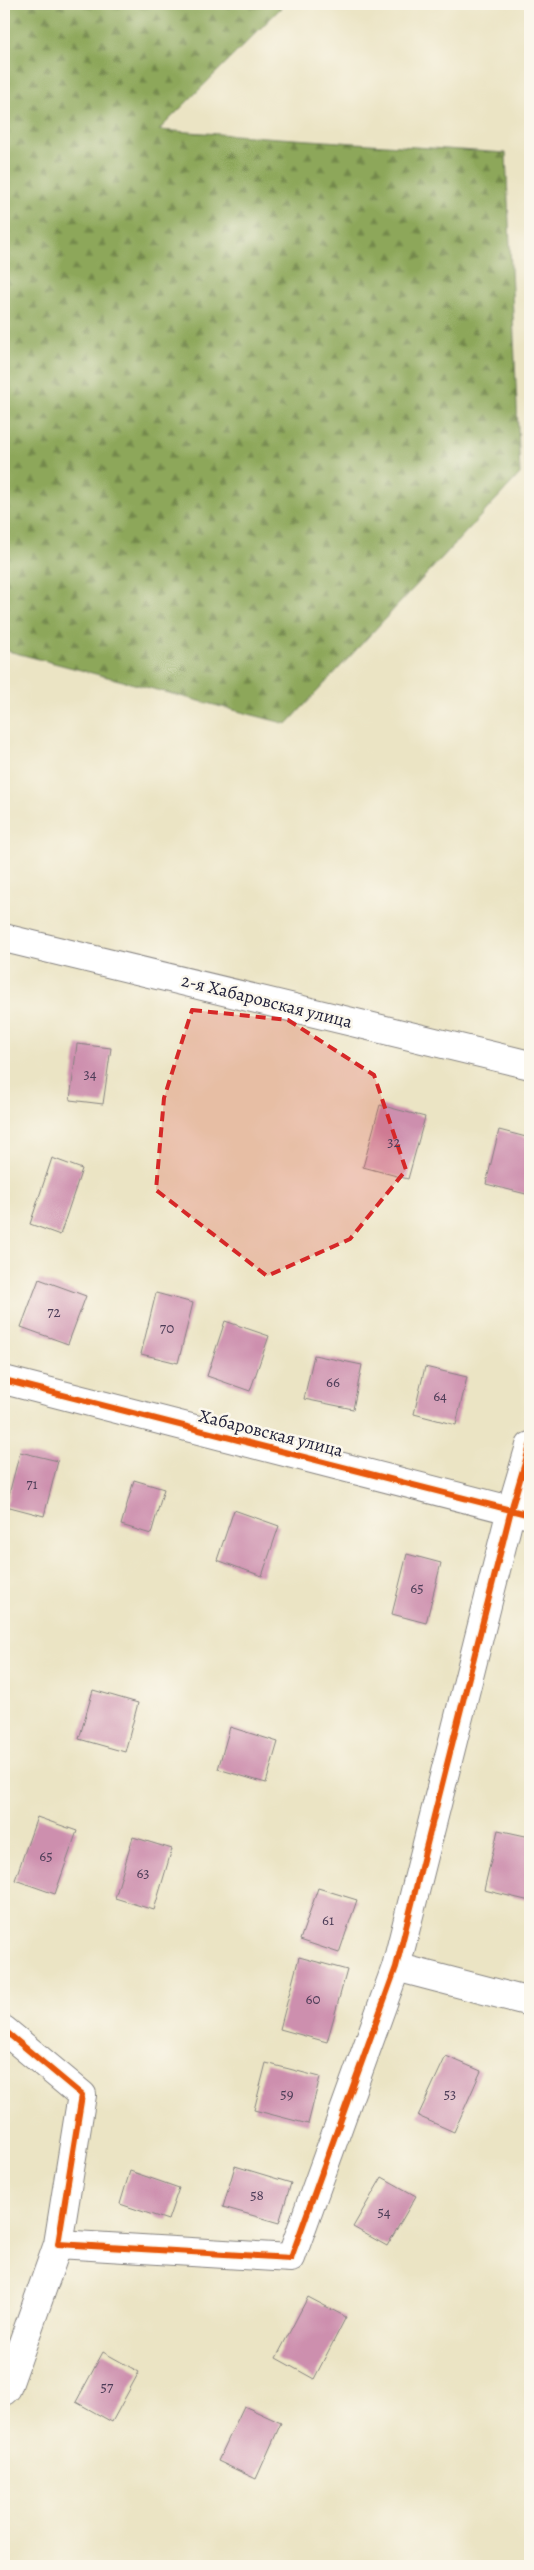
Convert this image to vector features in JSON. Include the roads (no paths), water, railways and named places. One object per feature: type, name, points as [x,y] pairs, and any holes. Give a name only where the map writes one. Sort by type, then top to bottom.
[{"type":"street","name":"2-я Хабаровская улица","points":[[4,938],[530,1065]]},
{"type":"street","name":"Хабаровская улица","points":[[4,1380],[520,1513]]},
{"type":"street","points":[[58,2244],[291,2258],[396,1967],[520,1513],[530,1446]]},
{"type":"street","points":[[396,1967],[530,2002]]},
{"type":"street","points":[[4,2030],[82,2095],[58,2244],[7,2388],[4,2391]]}]
